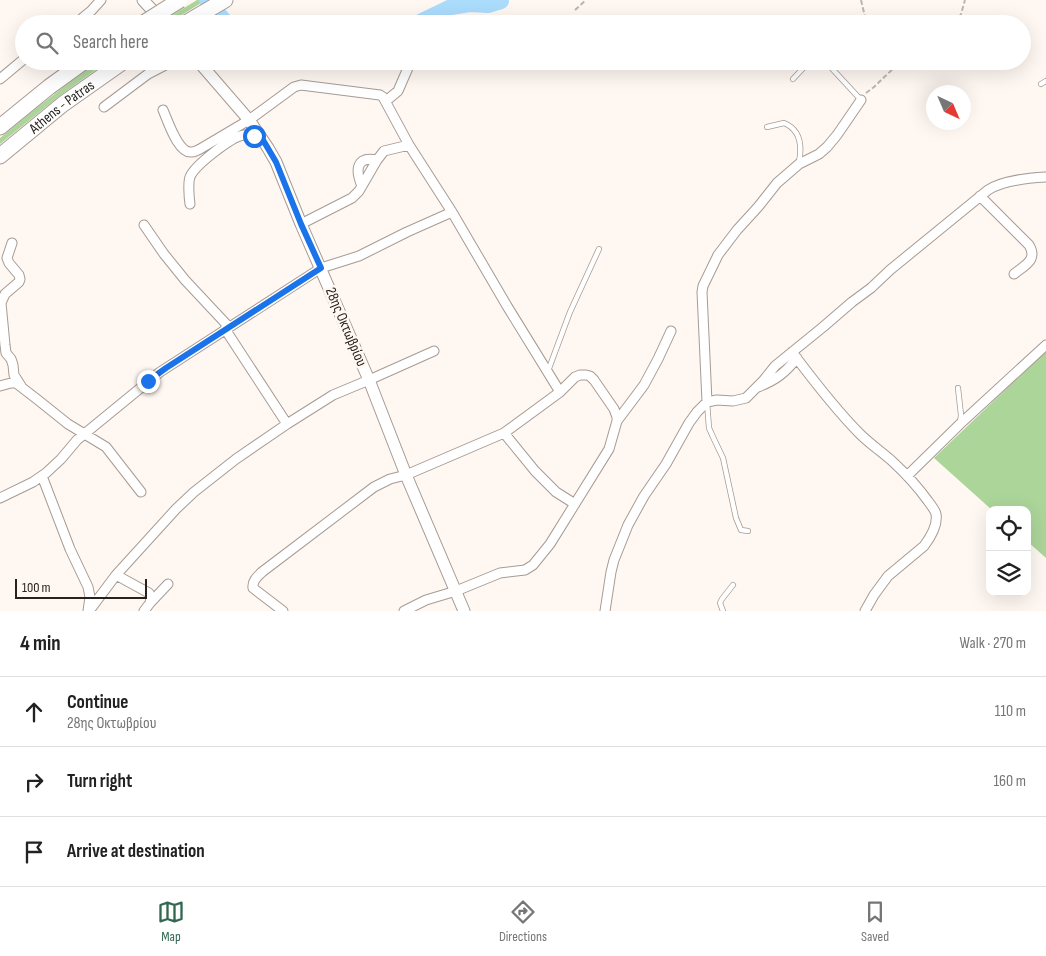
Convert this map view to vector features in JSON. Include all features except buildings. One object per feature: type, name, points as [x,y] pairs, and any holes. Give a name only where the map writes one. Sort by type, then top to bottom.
[{"type":"highway","points":[[156,15],[180,0]]},
{"type":"highway","points":[[199,15],[224,0]]},
{"type":"highway","name":"Athens - Patras","points":[[0,127],[73,70]]},
{"type":"highway","name":"Athens - Patras","points":[[0,156],[63,104],[111,70]]},
{"type":"street","points":[[86,15],[101,0]]},
{"type":"street","points":[[143,0],[157,15]]},
{"type":"street","points":[[0,79],[15,66]]},
{"type":"street","points":[[104,107],[156,70]]},
{"type":"street","name":"28ης Οκτωβρίου","points":[[206,70],[249,120],[276,162],[369,380],[406,475],[464,611]]},
{"type":"street","points":[[386,102],[398,91],[407,70]]},
{"type":"street","points":[[162,110],[180,146],[185,151],[192,152],[249,120],[294,87],[300,86],[380,95],[386,102],[409,145],[452,212],[560,392]]},
{"type":"street","points":[[707,402],[702,292],[718,255],[777,183],[799,164],[819,154],[827,147],[862,100]]},
{"type":"street","points":[[190,204],[190,175],[210,156],[238,136],[254,136],[263,140]]},
{"type":"street","points":[[301,224],[352,198],[362,186],[384,151],[409,145]]},
{"type":"street","points":[[362,186],[358,177],[360,163],[364,160],[377,160]]},
{"type":"street","points":[[605,611],[614,560],[628,524],[689,424],[707,402],[716,400],[734,401],[746,398],[774,366],[794,355],[897,264],[980,196],[995,186],[1046,177]]},
{"type":"street","points":[[980,196],[1029,244],[1032,250],[1031,260],[1014,274]]},
{"type":"street","points":[[0,498],[42,476],[61,459],[77,440],[160,372],[321,268],[359,256],[452,212]]},
{"type":"street","points":[[144,225],[164,254],[227,328],[287,424]]},
{"type":"street","points":[[12,243],[7,258],[20,279],[5,294],[1,308],[6,353],[11,359],[14,375],[21,386]]},
{"type":"street","points":[[404,611],[426,600],[456,591],[500,573],[525,570],[533,565],[550,544],[609,448],[617,421],[644,385],[671,331]]},
{"type":"street","points":[[907,476],[1046,345]]},
{"type":"street","points":[[88,611],[116,575],[176,509],[194,492],[236,459],[333,395],[434,351]]},
{"type":"street","points":[[794,355],[860,435],[907,476],[936,513],[932,532],[924,546],[888,576],[865,611]]},
{"type":"street","points":[[283,611],[253,588],[253,583],[262,572],[374,486],[406,475],[504,434],[560,392],[575,377],[590,376],[608,399],[616,414],[617,421]]},
{"type":"street","points":[[0,386],[16,383],[68,424],[106,447],[141,492]]},
{"type":"street","points":[[504,434],[535,471],[556,492],[575,504]]},
{"type":"street","points":[[42,476],[70,549],[88,587],[90,596],[88,611]]},
{"type":"street","points":[[116,575],[149,593],[151,598],[147,607]]},
{"type":"street","points":[[147,607],[168,584]]},
{"type":"lane","points":[[793,78],[801,70]]},
{"type":"lane","points":[[833,70],[862,100]]},
{"type":"lane","points":[[1041,84],[1046,81]]},
{"type":"lane","points":[[767,127],[784,123],[793,128],[802,152],[799,164]]},
{"type":"lane","points":[[548,371],[570,312],[599,249]]},
{"type":"lane","points":[[958,388],[960,424]]},
{"type":"lane","points":[[707,402],[709,428],[712,438],[723,458],[736,518],[741,530],[748,532]]},
{"type":"lane","points":[[723,611],[720,603],[733,585]]},
{"type":"path","points":[[575,10],[586,0]]},
{"type":"path","points":[[861,0],[865,15]]},
{"type":"path","points":[[960,15],[965,0]]},
{"type":"path","points":[[862,100],[892,70]]},
{"type":"green space","points":[[197,0],[206,0],[182,15],[173,15]]},
{"type":"green space","points":[[87,70],[96,70],[58,97],[0,144],[0,138]]},
{"type":"green space","points":[[1046,351],[1046,558],[1031,545],[1031,506],[988,506],[934,458]]},
{"type":"waterway","points":[[207,0],[220,15]]},
{"type":"waterway","points":[[435,15],[451,7],[469,4],[488,5],[501,1]]},
{"type":"route","points":[[148,381],[321,268],[276,162],[263,140],[254,136]]}]
